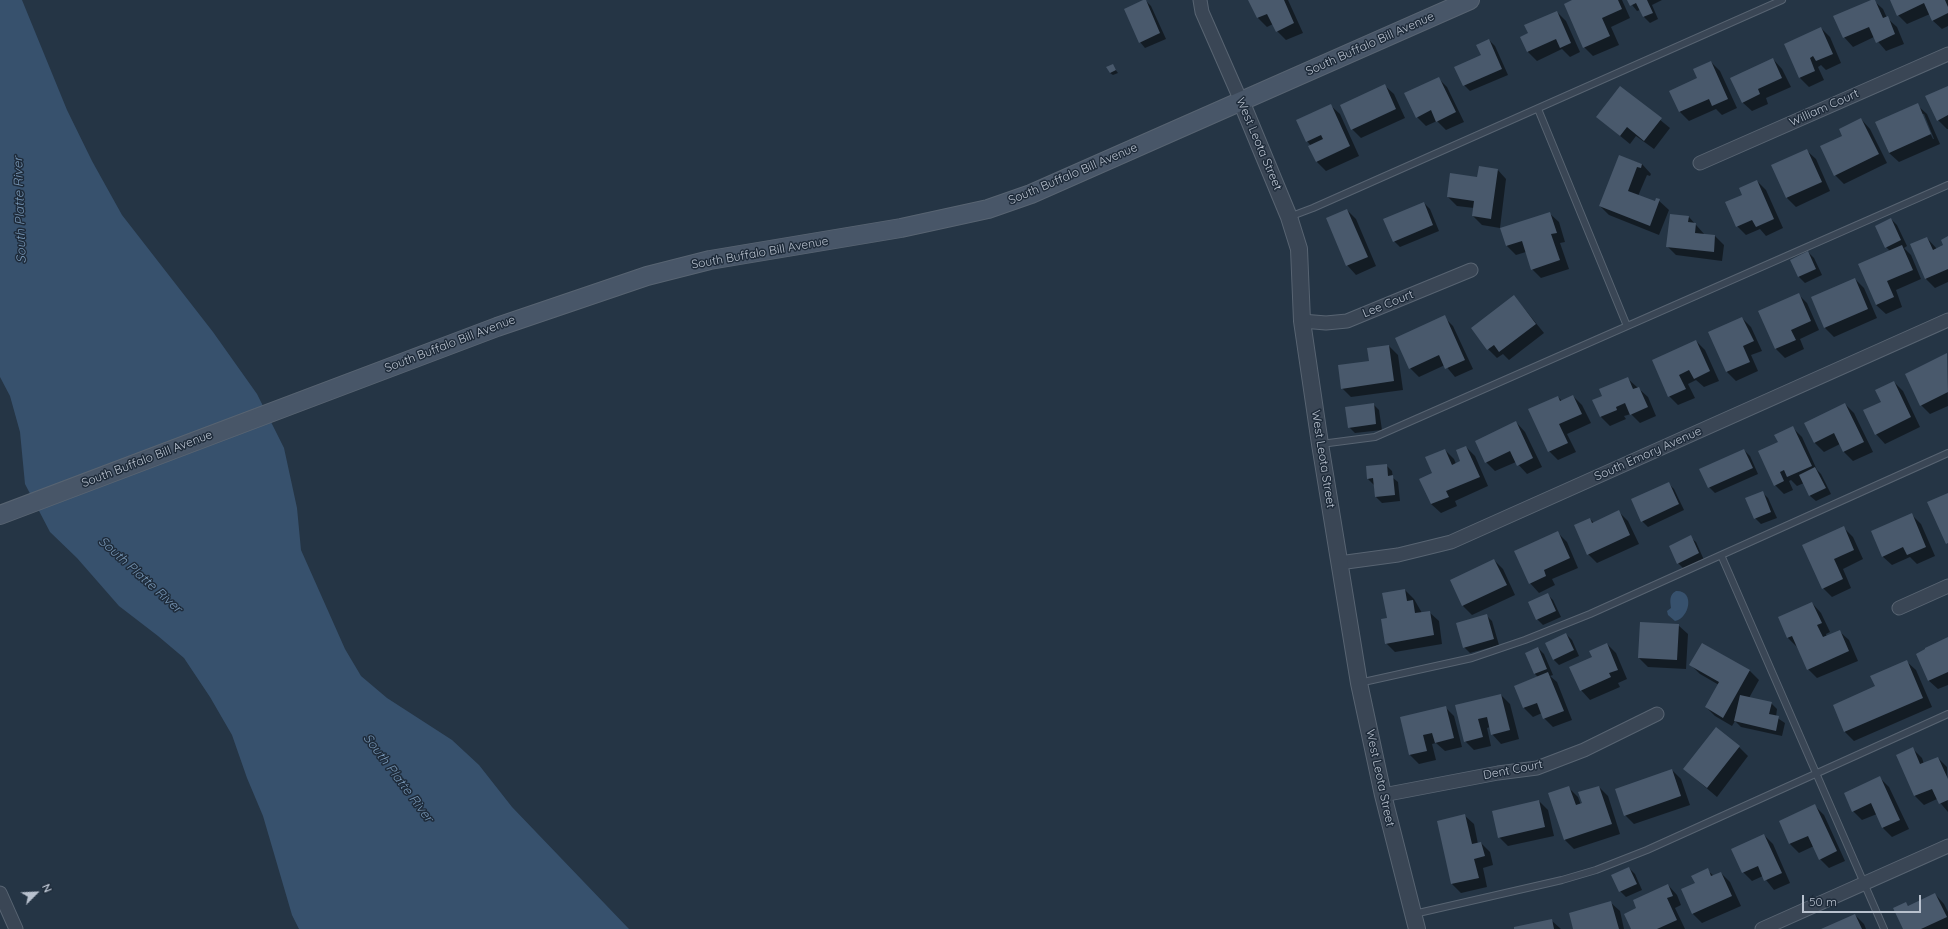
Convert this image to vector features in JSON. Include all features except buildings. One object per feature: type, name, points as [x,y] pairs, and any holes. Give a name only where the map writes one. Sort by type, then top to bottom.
[{"type":"main road","name":"South Buffalo Bill Avenue","points":[[0,515],[497,326],[647,276],[710,260],[901,228],[988,208],[1031,194],[1470,0]]},
{"type":"street","name":"West Leota Street","points":[[1200,0],[1202,12],[1289,217],[1299,249],[1302,322],[1320,444],[1359,683],[1383,795],[1415,921]]},
{"type":"street","name":"William Court","points":[[1700,163],[1948,54]]},
{"type":"street","name":"Lee Court","points":[[1302,322],[1326,323],[1347,321],[1471,270]]},
{"type":"street","name":"South Emory Avenue","points":[[1339,563],[1398,555],[1451,542],[1948,320]]},
{"type":"street","points":[[1899,608],[1948,586]]},
{"type":"street","name":"Dent Court","points":[[1383,795],[1498,773],[1537,768],[1584,750],[1657,714]]},
{"type":"street","points":[[1762,929],[1948,846]]},
{"type":"street","points":[[0,893],[16,929]]},
{"type":"lane","points":[[1289,217],[1538,109],[1782,0]]},
{"type":"lane","points":[[1538,109],[1627,326]]},
{"type":"lane","points":[[1320,444],[1375,437],[1948,185]]},
{"type":"lane","points":[[1359,683],[1472,658],[1525,640],[1590,614],[1948,453]]},
{"type":"lane","points":[[1721,555],[1884,929]]},
{"type":"lane","points":[[1415,921],[1596,870],[1647,850],[1948,714]]},
{"type":"water","name":"South Platte River","points":[[0,0],[22,0],[67,110],[92,161],[122,215],[213,332],[257,394],[284,448],[297,508],[301,550],[345,649],[361,676],[387,698],[452,740],[479,765],[512,807],[629,929],[299,929],[292,915],[263,816],[247,778],[232,735],[210,697],[184,658],[119,606],[77,558],[50,532],[25,484],[20,432],[10,396],[0,377]]},
{"type":"water","points":[[1676,591],[1682,592],[1686,595],[1688,604],[1684,615],[1675,621],[1668,615],[1667,611],[1671,608],[1671,596]]}]
